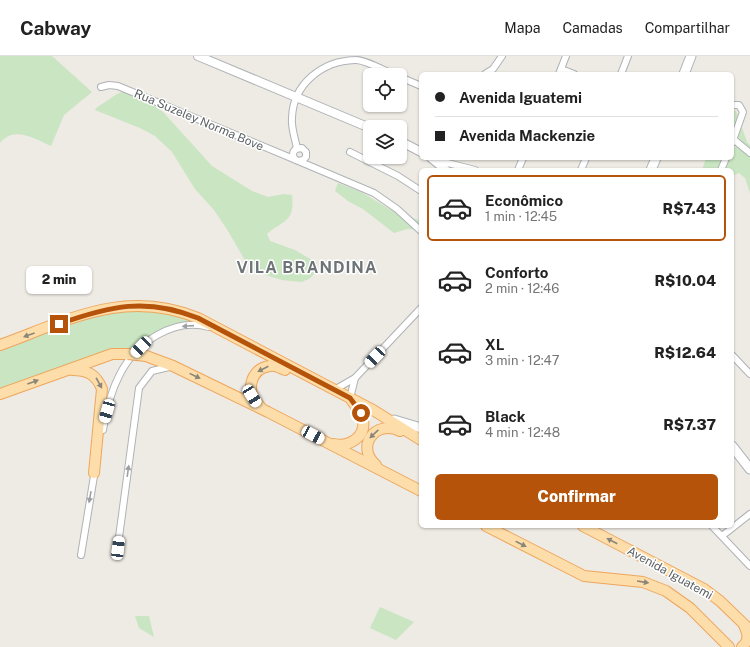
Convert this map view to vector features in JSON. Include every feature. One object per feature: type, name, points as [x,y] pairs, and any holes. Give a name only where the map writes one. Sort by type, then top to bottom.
[{"type":"main road","points":[[685,72],[691,56]]},
{"type":"main road","points":[[691,72],[698,56]]},
{"type":"main road","points":[[0,345],[92,312],[129,305],[172,308],[198,318],[334,391],[373,410],[398,422],[419,427]]},
{"type":"main road","points":[[0,394],[112,354],[146,356],[173,366],[268,412],[419,490]]},
{"type":"main road","points":[[268,412],[256,403],[250,388],[252,381],[259,370],[268,366],[274,366],[303,378],[313,379]]},
{"type":"main road","points":[[66,370],[84,370],[91,373],[98,380],[102,389],[94,473]]},
{"type":"main road","points":[[326,442],[339,445],[348,444],[358,438],[362,432],[364,421],[361,413],[350,398]]},
{"type":"main road","points":[[373,410],[419,441]]},
{"type":"main road","points":[[386,473],[372,462],[368,455],[369,440],[375,432],[382,428],[394,428],[419,441]]},
{"type":"main road","points":[[734,449],[750,469]]},
{"type":"main road","name":"Avenida Iguatemi","points":[[490,528],[584,576],[643,582],[666,591],[683,601],[729,647]]},
{"type":"main road","name":"Avenida Iguatemi","points":[[587,528],[704,589],[720,600],[747,627]]},
{"type":"main road","points":[[742,647],[748,641],[749,636],[747,627]]},
{"type":"main road","points":[[714,632],[737,647]]},
{"type":"street","points":[[198,56],[363,125]]},
{"type":"street","points":[[488,72],[493,69],[502,56]]},
{"type":"street","points":[[560,71],[566,56]]},
{"type":"street","points":[[622,72],[628,56]]},
{"type":"street","points":[[297,148],[304,149],[306,155],[305,159],[297,160],[293,154],[297,148],[292,118],[296,97],[307,80],[324,66],[357,58],[379,68]]},
{"type":"street","points":[[407,80],[419,85]]},
{"type":"street","name":"Rua Suzeley Norma Bove","points":[[101,87],[109,85],[118,86],[374,193],[397,209],[419,229]]},
{"type":"street","points":[[734,105],[739,105],[743,112],[734,137]]},
{"type":"street","points":[[734,141],[750,153]]},
{"type":"street","points":[[407,145],[419,151]]},
{"type":"street","points":[[350,152],[398,176],[419,190]]},
{"type":"street","points":[[433,160],[443,168]]},
{"type":"street","points":[[435,160],[458,168]]},
{"type":"street","points":[[334,391],[355,378],[419,310]]},
{"type":"street","points":[[81,555],[104,421],[113,390],[129,360],[150,340],[167,329],[194,325],[204,326],[225,333]]},
{"type":"street","points":[[734,357],[750,374]]},
{"type":"street","points":[[117,552],[139,388],[152,371],[173,366]]},
{"type":"street","points":[[350,398],[355,378]]},
{"type":"street","points":[[734,527],[750,514]]},
{"type":"street","points":[[714,528],[750,566]]},
{"type":"street","points":[[722,536],[732,528]]},
{"type":"green space","points":[[0,56],[52,56],[92,92],[64,115],[51,146],[32,137],[18,134],[6,138],[0,143]]},
{"type":"green space","points":[[124,91],[142,97],[163,112],[212,166],[252,191],[268,197],[284,194],[292,195],[292,211],[290,216],[287,220],[267,234],[270,241],[295,250],[317,263],[316,272],[309,279],[301,282],[282,280],[256,272],[249,267],[214,210],[195,189],[172,152],[155,136],[140,128],[95,110],[117,94]]},
{"type":"green space","points":[[734,110],[736,111],[747,142],[750,145],[750,193],[745,178],[739,173],[734,175],[734,168],[703,168],[705,160],[734,160],[734,147],[740,146],[740,139],[734,133]]},
{"type":"green space","points":[[338,183],[361,192],[391,210],[419,220],[419,230],[407,229],[394,233],[363,209],[348,201],[335,191]]},
{"type":"green space","points":[[149,308],[195,322],[182,324],[136,350],[122,349],[0,390],[0,350],[101,314]]},
{"type":"green space","points":[[380,607],[414,622],[396,640],[370,628]]},
{"type":"green space","points":[[135,616],[149,616],[154,637],[139,628]]},
{"type":"district","name":"VILA BRANDINA","points":[[307,267]]},
{"type":"route","points":[[59,324],[92,312],[115,306],[143,305],[172,308],[198,318],[350,398],[361,413]]}]
